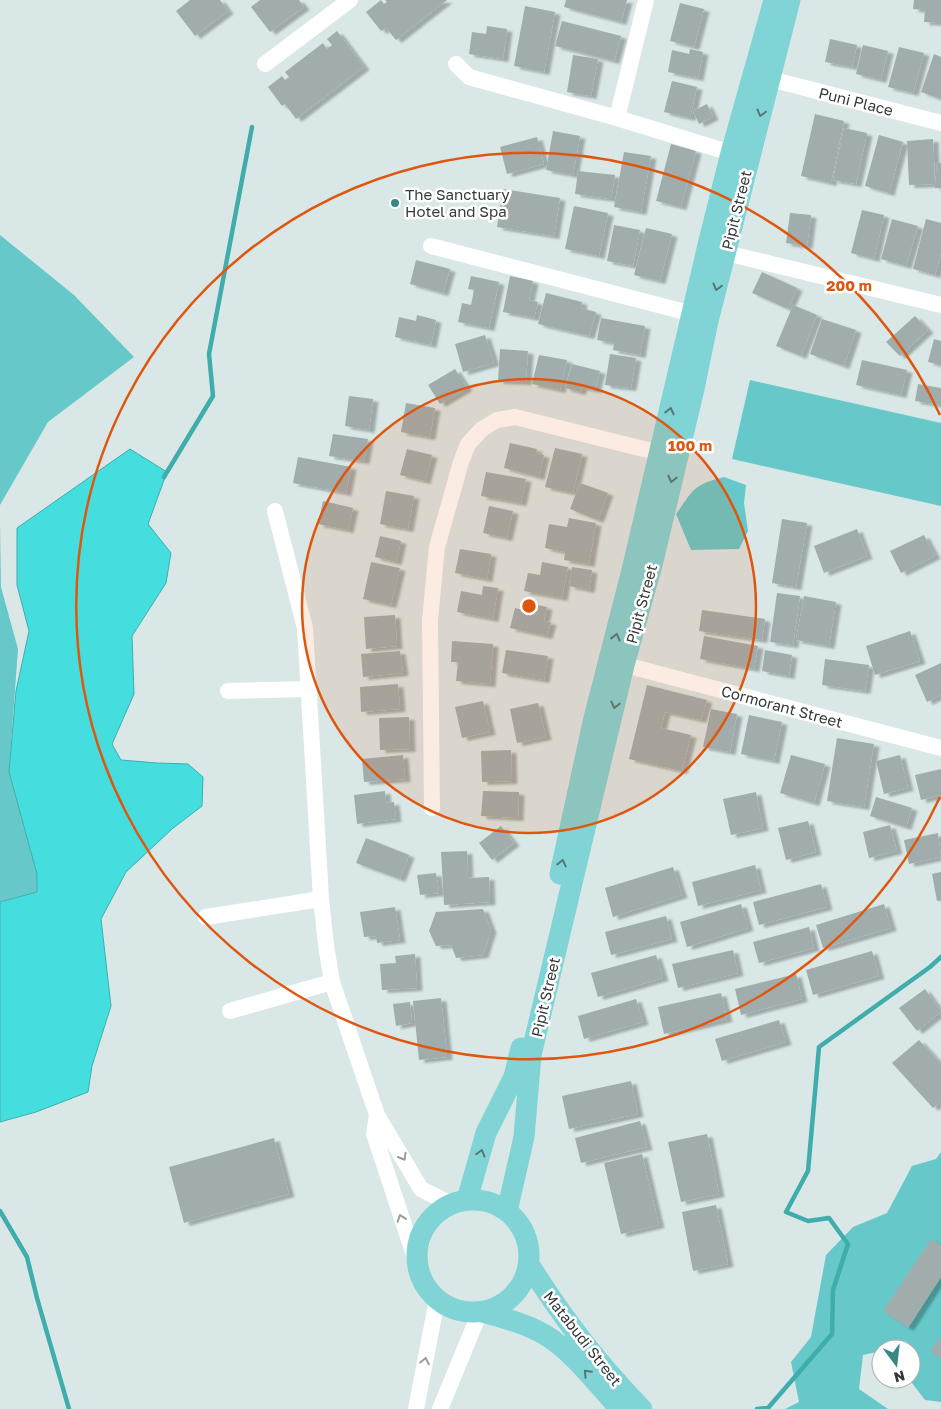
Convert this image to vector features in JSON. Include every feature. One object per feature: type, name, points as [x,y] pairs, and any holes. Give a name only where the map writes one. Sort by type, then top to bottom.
[{"type":"main road","name":"Pipit Street","points":[[508,1211],[524,1137],[532,1055],[660,454],[731,153],[774,0]]},
{"type":"main road","name":"Pipit Street","points":[[459,1202],[486,1133],[514,1077],[592,728],[652,565],[694,389],[708,321],[790,0]]},
{"type":"main road","points":[[482,1200],[508,1211],[518,1221],[526,1235],[530,1249],[529,1264],[525,1278],[518,1290],[508,1300],[495,1308],[481,1312],[457,1310],[437,1300],[424,1284],[417,1264],[417,1246],[424,1228],[435,1214],[459,1202],[482,1200]]},
{"type":"main road","name":"Matabudi Street","points":[[529,1264],[545,1290],[581,1338],[642,1409]]},
{"type":"main road","name":"Matabudi Street","points":[[481,1312],[522,1324],[547,1336],[569,1353],[620,1409]]},
{"type":"street","points":[[617,118],[646,0]]},
{"type":"street","points":[[264,64],[345,1]]},
{"type":"street","points":[[456,64],[469,78],[617,118],[731,153]]},
{"type":"street","name":"Puni Place","points":[[770,79],[941,123]]},
{"type":"street","points":[[431,246],[693,314]]},
{"type":"street","points":[[726,253],[941,305]]},
{"type":"street","points":[[432,808],[430,611],[437,547],[461,462],[468,444],[482,429],[497,420],[515,417],[660,454]]},
{"type":"street","points":[[275,511],[305,628],[321,899],[332,982],[377,1115],[421,1189],[459,1202]]},
{"type":"street","name":"Cormorant Street","points":[[617,663],[941,748]]},
{"type":"street","points":[[228,691],[309,689]]},
{"type":"street","points":[[206,917],[321,899]]},
{"type":"street","points":[[230,1011],[332,982]]},
{"type":"street","points":[[377,1115],[374,1134],[417,1264]]},
{"type":"street","points":[[416,1409],[437,1300]]},
{"type":"street","points":[[440,1409],[481,1312]]},
{"type":"shaded area","points":[[0,235],[74,295],[134,357],[48,422],[0,505]]},
{"type":"shaded area","points":[[750,380],[941,423],[941,506],[732,459]]},
{"type":"shaded area","points":[[130,449],[167,472],[148,524],[171,553],[166,583],[132,636],[134,694],[112,744],[121,760],[188,764],[203,777],[202,806],[172,829],[126,872],[101,919],[111,1006],[92,1066],[88,1092],[36,1112],[0,1122],[0,902],[37,892],[37,874],[9,772],[16,691],[29,631],[17,585],[17,528]]},
{"type":"shaded area","points":[[724,477],[746,485],[744,503],[748,531],[739,549],[691,550],[676,514],[695,489]]},
{"type":"shaded area","points":[[0,524],[1,587],[18,649],[9,772],[37,874],[37,892],[0,902]]},
{"type":"shaded area","points":[[941,1152],[941,1402],[925,1400],[917,1389],[921,1389],[921,1339],[871,1339],[871,1353],[863,1355],[859,1389],[888,1409],[785,1409],[799,1402],[791,1362],[811,1337],[826,1255],[853,1227],[887,1213],[912,1166],[936,1159]]},
{"type":"building","points":[[190,0],[220,0],[228,11],[195,36],[176,11]]},
{"type":"building","points":[[260,0],[299,0],[304,7],[270,32],[251,7]]},
{"type":"building","points":[[381,0],[384,4],[387,2],[385,0],[447,0],[396,40],[386,28],[381,31],[366,12]]},
{"type":"building","points":[[566,0],[627,0],[621,22],[564,7]]},
{"type":"building","points":[[914,0],[941,0],[941,23],[924,22],[925,10],[913,9]]},
{"type":"building","points":[[680,3],[704,9],[694,47],[670,41]]},
{"type":"building","points":[[525,6],[555,12],[544,72],[514,66]]},
{"type":"building","points":[[562,21],[621,36],[614,61],[555,46]]},
{"type":"building","points":[[487,26],[507,29],[503,59],[469,54],[472,32],[486,34]]},
{"type":"building","points":[[337,31],[364,67],[296,119],[285,104],[282,106],[268,87],[282,76],[285,80],[289,77],[285,72],[323,43],[327,49],[332,45],[327,39]]},
{"type":"building","points":[[830,39],[857,45],[852,67],[825,62]]},
{"type":"building","points":[[863,45],[888,51],[881,80],[856,74]]},
{"type":"building","points":[[899,47],[924,53],[913,93],[888,87]]},
{"type":"building","points":[[690,49],[703,52],[698,78],[668,72],[672,50],[689,54]]},
{"type":"building","points":[[934,54],[941,57],[941,99],[921,92]]},
{"type":"building","points":[[573,55],[598,59],[591,96],[567,92]]},
{"type":"building","points":[[672,81],[697,87],[690,118],[664,112]]},
{"type":"building","points":[[707,104],[713,117],[699,124],[693,111]]},
{"type":"building","points":[[815,114],[844,121],[831,183],[801,176]]},
{"type":"building","points":[[844,128],[867,133],[856,184],[833,180]]},
{"type":"building","points":[[553,131],[580,136],[573,175],[546,170]]},
{"type":"building","points":[[879,135],[903,142],[889,193],[865,186]]},
{"type":"building","points":[[537,137],[544,164],[507,174],[500,147]]},
{"type":"building","points":[[933,139],[935,184],[909,185],[907,141]]},
{"type":"building","points":[[671,144],[696,151],[681,207],[656,201]]},
{"type":"building","points":[[624,152],[651,156],[641,212],[614,207]]},
{"type":"building","points":[[937,163],[941,163],[941,188],[935,188]]},
{"type":"building","points":[[578,171],[615,175],[611,199],[575,194]]},
{"type":"building","points":[[503,189],[560,198],[554,236],[497,227]]},
{"type":"building","points":[[574,206],[608,213],[599,256],[565,249]]},
{"type":"building","points":[[862,210],[884,215],[874,259],[851,253]]},
{"type":"building","points":[[790,213],[811,215],[807,246],[786,243]]},
{"type":"building","points":[[892,219],[918,226],[906,266],[881,259]]},
{"type":"building","points":[[926,219],[941,223],[941,253],[935,275],[913,269]]},
{"type":"building","points":[[614,225],[640,230],[633,266],[607,261]]},
{"type":"building","points":[[646,228],[672,234],[660,281],[634,275]]},
{"type":"building","points":[[416,260],[450,269],[443,293],[410,284]]},
{"type":"building","points":[[762,272],[797,288],[788,309],[752,293]]},
{"type":"building","points":[[471,276],[499,282],[489,328],[458,322],[462,303],[471,305],[474,290],[468,289]]},
{"type":"building","points":[[510,276],[533,281],[529,300],[538,302],[534,318],[503,312]]},
{"type":"building","points":[[546,293],[582,302],[581,308],[596,312],[589,336],[538,324]]},
{"type":"building","points":[[793,305],[817,315],[801,356],[776,346]]},
{"type":"building","points":[[417,315],[436,320],[431,345],[395,337],[399,317],[416,321]]},
{"type":"building","points":[[915,316],[928,330],[900,356],[886,342]]},
{"type":"building","points":[[601,318],[645,326],[640,355],[613,350],[614,343],[597,340]]},
{"type":"building","points":[[822,319],[856,330],[844,366],[810,354]]},
{"type":"building","points":[[485,335],[494,363],[463,372],[455,344]]},
{"type":"building","points":[[934,339],[941,341],[941,365],[928,362]]},
{"type":"building","points":[[500,349],[528,351],[526,382],[498,381]]},
{"type":"building","points":[[610,354],[636,358],[631,388],[605,385]]},
{"type":"building","points":[[539,355],[567,360],[560,390],[532,384]]},
{"type":"building","points":[[862,360],[907,370],[901,395],[856,385]]},
{"type":"building","points":[[572,364],[600,371],[595,390],[582,387],[580,392],[565,388]]},
{"type":"building","points":[[455,369],[467,388],[440,404],[428,385]]},
{"type":"building","points":[[918,384],[941,388],[941,405],[915,401]]},
{"type":"building","points":[[349,396],[373,399],[369,430],[345,426]]},
{"type":"building","points":[[406,403],[435,408],[430,437],[401,432]]},
{"type":"building","points":[[333,434],[368,439],[364,461],[329,456]]},
{"type":"building","points":[[510,443],[537,449],[536,453],[544,455],[539,477],[504,468]]},
{"type":"building","points":[[555,448],[582,454],[573,493],[545,487]]},
{"type":"building","points":[[407,449],[432,455],[425,481],[400,475]]},
{"type":"building","points":[[298,457],[351,467],[346,493],[293,483]]},
{"type":"building","points":[[486,472],[526,479],[521,503],[481,496]]},
{"type":"building","points":[[580,483],[608,493],[598,520],[570,509]]},
{"type":"building","points":[[386,491],[414,496],[408,529],[380,524]]},
{"type":"building","points":[[323,501],[353,508],[348,530],[318,524]]},
{"type":"building","points":[[489,506],[513,511],[507,538],[483,533]]},
{"type":"building","points":[[569,518],[596,523],[589,564],[564,560],[565,552],[545,548],[549,524],[567,527]]},
{"type":"building","points":[[782,519],[807,523],[796,587],[772,583]]},
{"type":"building","points":[[857,529],[867,556],[824,573],[814,546]]},
{"type":"building","points":[[924,535],[935,556],[901,573],[890,551]]},
{"type":"building","points":[[380,536],[401,541],[396,562],[375,557]]},
{"type":"building","points":[[460,549],[491,554],[487,579],[455,573]]},
{"type":"building","points":[[371,562],[400,568],[391,605],[363,599]]},
{"type":"building","points":[[542,562],[568,567],[562,598],[524,591],[528,573],[540,575]]},
{"type":"building","points":[[572,567],[592,570],[589,590],[569,586]]},
{"type":"building","points":[[483,586],[498,588],[493,619],[457,612],[461,591],[482,595]]},
{"type":"building","points":[[777,593],[800,596],[793,645],[770,642]]},
{"type":"building","points":[[804,596],[836,602],[829,646],[796,640]]},
{"type":"building","points":[[525,602],[547,607],[544,621],[551,622],[547,636],[510,628],[515,608],[523,610]]},
{"type":"building","points":[[702,610],[765,619],[762,640],[699,631]]},
{"type":"building","points":[[395,615],[397,646],[366,649],[364,617]]},
{"type":"building","points":[[910,631],[920,661],[875,675],[866,646]]},
{"type":"building","points":[[704,636],[758,646],[754,669],[700,659]]},
{"type":"building","points":[[452,641],[493,644],[490,684],[456,681],[458,662],[451,662]]},
{"type":"building","points":[[506,650],[548,656],[544,680],[502,673]]},
{"type":"building","points":[[765,650],[792,655],[789,676],[762,671]]},
{"type":"building","points":[[400,651],[403,673],[363,677],[361,654]]},
{"type":"building","points":[[825,659],[869,665],[865,691],[822,685]]},
{"type":"building","points":[[941,663],[941,695],[927,702],[915,675]]},
{"type":"building","points":[[398,684],[400,709],[361,712],[360,687]]},
{"type":"building","points":[[647,685],[707,700],[701,720],[665,712],[661,728],[691,735],[682,771],[629,759]]},
{"type":"building","points":[[483,701],[490,732],[462,738],[455,707]]},
{"type":"building","points":[[538,703],[546,737],[517,743],[510,709]]},
{"type":"building","points":[[711,709],[737,714],[730,752],[703,747]]},
{"type":"building","points":[[749,715],[782,722],[774,761],[741,754]]},
{"type":"building","points":[[409,717],[410,749],[380,750],[379,718]]},
{"type":"building","points":[[837,738],[874,744],[864,807],[827,801]]},
{"type":"building","points":[[511,750],[512,781],[482,782],[481,751]]},
{"type":"building","points":[[403,755],[405,779],[364,782],[362,759]]},
{"type":"building","points":[[791,755],[825,764],[814,803],[780,793]]},
{"type":"building","points":[[900,755],[908,788],[884,794],[876,761]]},
{"type":"building","points":[[941,769],[941,795],[921,800],[915,775]]},
{"type":"building","points":[[385,791],[386,803],[394,802],[396,819],[357,824],[354,795]]},
{"type":"building","points":[[483,791],[519,792],[518,818],[481,816]]},
{"type":"building","points":[[756,792],[763,828],[731,835],[723,799]]},
{"type":"building","points":[[876,797],[912,808],[906,827],[870,816]]},
{"type":"building","points":[[808,821],[816,852],[786,860],[778,828]]},
{"type":"building","points":[[890,825],[897,851],[869,858],[863,832]]},
{"type":"building","points":[[501,826],[514,843],[492,860],[479,843]]},
{"type":"building","points":[[938,833],[941,857],[909,864],[904,840]]},
{"type":"building","points":[[366,838],[409,855],[400,879],[356,863]]},
{"type":"building","points":[[467,851],[468,878],[489,877],[490,902],[444,905],[441,852]]},
{"type":"building","points":[[755,865],[761,890],[698,906],[692,882]]},
{"type":"building","points":[[673,867],[682,895],[613,917],[605,888]]},
{"type":"building","points":[[941,872],[941,901],[937,901],[932,874]]},
{"type":"building","points":[[436,873],[439,893],[420,895],[417,875]]},
{"type":"building","points":[[821,884],[827,907],[759,925],[753,902]]},
{"type":"building","points":[[741,904],[748,928],[687,947],[680,922]]},
{"type":"building","points":[[884,904],[891,928],[823,948],[816,925]]},
{"type":"building","points":[[395,907],[400,940],[377,943],[376,936],[364,937],[360,912]]},
{"type":"building","points":[[483,909],[491,930],[483,955],[456,958],[451,945],[436,946],[429,931],[436,912]]},
{"type":"building","points":[[666,916],[672,939],[611,955],[605,932]]},
{"type":"building","points":[[809,927],[814,948],[759,963],[753,942]]},
{"type":"building","points":[[733,950],[738,973],[678,988],[672,964]]},
{"type":"building","points":[[872,951],[879,976],[813,995],[806,970]]},
{"type":"building","points":[[415,954],[417,988],[382,990],[380,964],[396,963],[395,956]]},
{"type":"building","points":[[656,955],[663,978],[598,997],[591,973]]},
{"type":"building","points":[[796,974],[802,999],[741,1015],[735,989]]},
{"type":"building","points":[[925,989],[941,1012],[917,1031],[899,1008]]},
{"type":"building","points":[[721,993],[727,1019],[664,1034],[658,1007]]},
{"type":"building","points":[[441,998],[447,1057],[419,1060],[413,1001]]},
{"type":"building","points":[[636,999],[643,1022],[584,1039],[578,1016]]},
{"type":"building","points":[[410,1002],[412,1023],[396,1026],[393,1004]]},
{"type":"building","points":[[779,1020],[786,1042],[722,1061],[715,1039]]},
{"type":"building","points":[[919,1040],[941,1064],[941,1101],[933,1108],[892,1063]]},
{"type":"building","points":[[631,1081],[638,1114],[569,1129],[562,1096]]},
{"type":"building","points":[[640,1121],[647,1147],[581,1163],[575,1138]]},
{"type":"building","points":[[707,1134],[719,1194],[681,1202],[668,1142]]},
{"type":"building","points":[[274,1138],[289,1194],[184,1223],[169,1167]]},
{"type":"building","points":[[642,1154],[659,1225],[621,1234],[604,1163]]},
{"type":"building","points":[[716,1205],[728,1264],[693,1271],[682,1212]]},
{"type":"building","points":[[931,1239],[941,1245],[941,1277],[908,1328],[883,1311]]},
{"type":"building","points":[[941,1337],[941,1359],[930,1351]]},
{"type":"waterway","points":[[164,477],[213,396],[209,354],[252,127]]},
{"type":"waterway","points":[[757,1409],[768,1408],[832,1334],[833,1290],[848,1244],[829,1218],[808,1221],[786,1212],[808,1171],[819,1047],[930,967],[941,957]]},
{"type":"waterway","points":[[0,1211],[27,1257],[69,1409]]},
{"type":"place","name":"The Sanctuary Hotel and Spa","points":[[395,203]]}]
